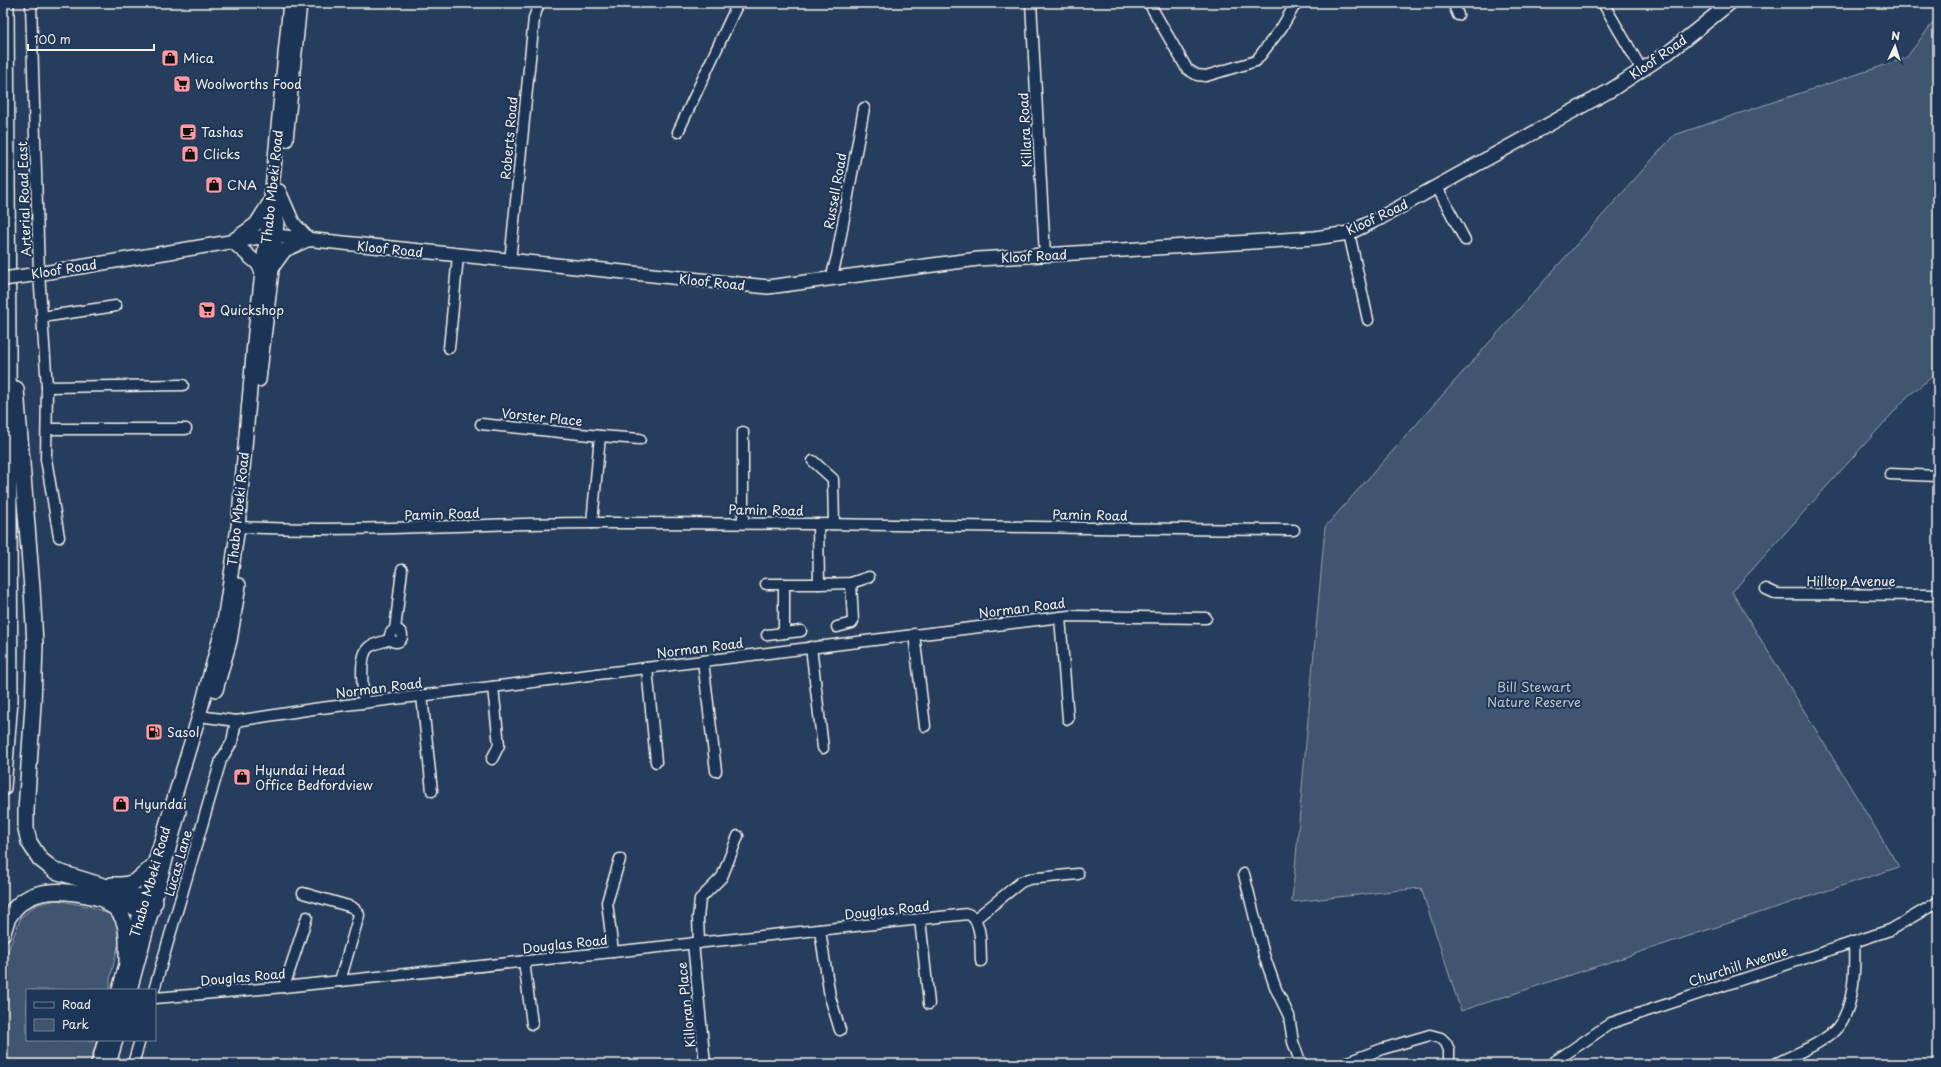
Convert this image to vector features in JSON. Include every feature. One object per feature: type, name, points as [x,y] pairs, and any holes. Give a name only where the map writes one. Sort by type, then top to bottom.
[{"type":"highway","points":[[3,788],[10,700],[6,3]]},
{"type":"highway","points":[[7,312],[19,414],[34,638],[33,705],[26,829],[30,842],[40,859],[55,870],[92,890],[120,913],[128,935],[127,964]]},
{"type":"highway","points":[[3,932],[9,916],[19,904],[32,896],[47,891],[92,890],[131,884],[141,878],[154,865]]},
{"type":"highway","points":[[92,890],[148,905]]},
{"type":"main road","name":"Kloof Road","points":[[3,279],[230,242],[271,237],[745,286],[782,286],[831,278],[978,259],[1315,238],[1349,233],[1437,187],[1611,90],[1669,52],[1730,3]]},
{"type":"main road","name":"Thabo Mbeki Road","points":[[130,989],[148,905],[154,865],[230,641],[237,599],[239,547],[267,270],[279,192],[290,99],[294,9]]},
{"type":"main road","name":"Thabo Mbeki Road","points":[[271,237],[270,202],[294,9]]},
{"type":"main road","points":[[270,202],[252,227],[230,242],[267,270],[285,250],[308,240],[292,223],[279,192]]},
{"type":"main road","name":"Thabo Mbeki Road","points":[[119,989],[185,790],[222,633],[239,547]]},
{"type":"main road","points":[[98,1064],[105,1041]]},
{"type":"main road","points":[[109,1064],[116,1041]]},
{"type":"street","name":"Arterial Road East","points":[[31,3],[39,273],[47,386],[46,459],[59,537]]},
{"type":"street","name":"Roberts Road","points":[[510,262],[534,18],[539,3]]},
{"type":"street","points":[[678,132],[738,3]]},
{"type":"street","name":"Killara Road","points":[[1031,3],[1045,255]]},
{"type":"street","points":[[1149,3],[1187,69],[1197,75],[1206,76],[1256,61],[1282,27],[1296,3]]},
{"type":"street","points":[[1453,3],[1458,15]]},
{"type":"street","points":[[1603,3],[1642,70]]},
{"type":"street","name":"Russell Road","points":[[831,278],[837,256],[864,108]]},
{"type":"street","points":[[1437,187],[1465,240]]},
{"type":"street","points":[[1349,233],[1368,320]]},
{"type":"street","points":[[449,348],[458,256]]},
{"type":"street","points":[[42,317],[116,306]]},
{"type":"street","points":[[47,386],[183,385]]},
{"type":"street","name":"Vorster Place","points":[[481,424],[640,439]]},
{"type":"street","points":[[47,429],[186,429]]},
{"type":"street","points":[[743,432],[743,523]]},
{"type":"street","points":[[592,523],[600,436]]},
{"type":"street","points":[[813,461],[833,479],[834,524]]},
{"type":"street","points":[[1890,474],[1938,476]]},
{"type":"street","name":"Pamin Road","points":[[241,527],[363,529],[592,523],[743,523],[1294,530]]},
{"type":"street","points":[[818,524],[819,584]]},
{"type":"street","points":[[364,703],[364,652],[370,647],[393,635],[402,570]]},
{"type":"street","points":[[766,584],[851,583],[869,577]]},
{"type":"street","points":[[837,627],[852,623],[851,583]]},
{"type":"street","points":[[784,584],[784,633]]},
{"type":"street","name":"Hilltop Avenue","points":[[1766,589],[1777,594],[1938,595]]},
{"type":"street","points":[[1060,616],[1068,719]]},
{"type":"street","name":"Norman Road","points":[[203,717],[236,721],[364,703],[1060,616],[1206,618]]},
{"type":"street","points":[[767,635],[801,631]]},
{"type":"street","points":[[914,634],[925,726]]},
{"type":"street","points":[[811,647],[823,748]]},
{"type":"street","points":[[703,661],[716,771]]},
{"type":"street","points":[[647,668],[656,762]]},
{"type":"street","points":[[492,759],[499,745],[493,687]]},
{"type":"street","points":[[422,696],[432,792]]},
{"type":"street","name":"Lucas Lane","points":[[154,989],[221,760],[232,742],[236,721]]},
{"type":"street","name":"Killoran Place","points":[[705,1064],[696,943],[700,899],[722,876],[738,836]]},
{"type":"street","points":[[613,952],[607,902],[620,859]]},
{"type":"street","points":[[981,961],[975,919],[1021,882],[1029,879],[1078,874]]},
{"type":"street","points":[[1244,874],[1264,955],[1276,990],[1290,1016],[1293,1042],[1301,1064]]},
{"type":"street","points":[[303,893],[352,907],[358,912],[359,915],[340,981]]},
{"type":"street","name":"Churchill Avenue","points":[[1551,1064],[1611,1023],[1854,942],[1902,924],[1938,902]]},
{"type":"street","name":"Douglas Road","points":[[156,998],[284,987],[968,914],[975,919]]},
{"type":"street","points":[[284,987],[307,917]]},
{"type":"street","points":[[920,919],[929,1004]]},
{"type":"street","points":[[820,930],[830,996],[840,1030]]},
{"type":"street","points":[[1775,1064],[1828,1036],[1840,1024],[1849,1005],[1854,963],[1854,942]]},
{"type":"street","points":[[524,961],[532,1024]]},
{"type":"street","points":[[1342,1064],[1362,1061],[1426,1036],[1434,1035],[1441,1038],[1448,1046],[1449,1064]]},
{"type":"street","points":[[133,1064],[140,1041]]},
{"type":"green space","name":"Bill Stewart Nature Reserve","points":[[1938,16],[1938,372],[1908,396],[1732,592],[1899,867],[1461,1011],[1421,888],[1292,902],[1325,527],[1674,135],[1906,58]]},
{"type":"green space","points":[[56,900],[92,907],[116,917],[122,930],[110,979],[110,989],[26,989],[26,1041],[97,1041],[90,1064],[3,1064],[3,964],[21,917],[36,905]]},
{"type":"place","name":"Mica","points":[[170,58]]},
{"type":"place","name":"Woolworths Food","points":[[182,84]]},
{"type":"place","name":"Tashas","points":[[188,132]]},
{"type":"place","name":"Clicks","points":[[190,154]]},
{"type":"place","name":"CNA","points":[[214,185]]},
{"type":"place","name":"Quickshop","points":[[207,310]]},
{"type":"place","name":"Sasol","points":[[154,732]]},
{"type":"place","name":"Hyundai Head Office Bedfordview","points":[[242,777]]},
{"type":"place","name":"Hyundai","points":[[121,804]]}]
